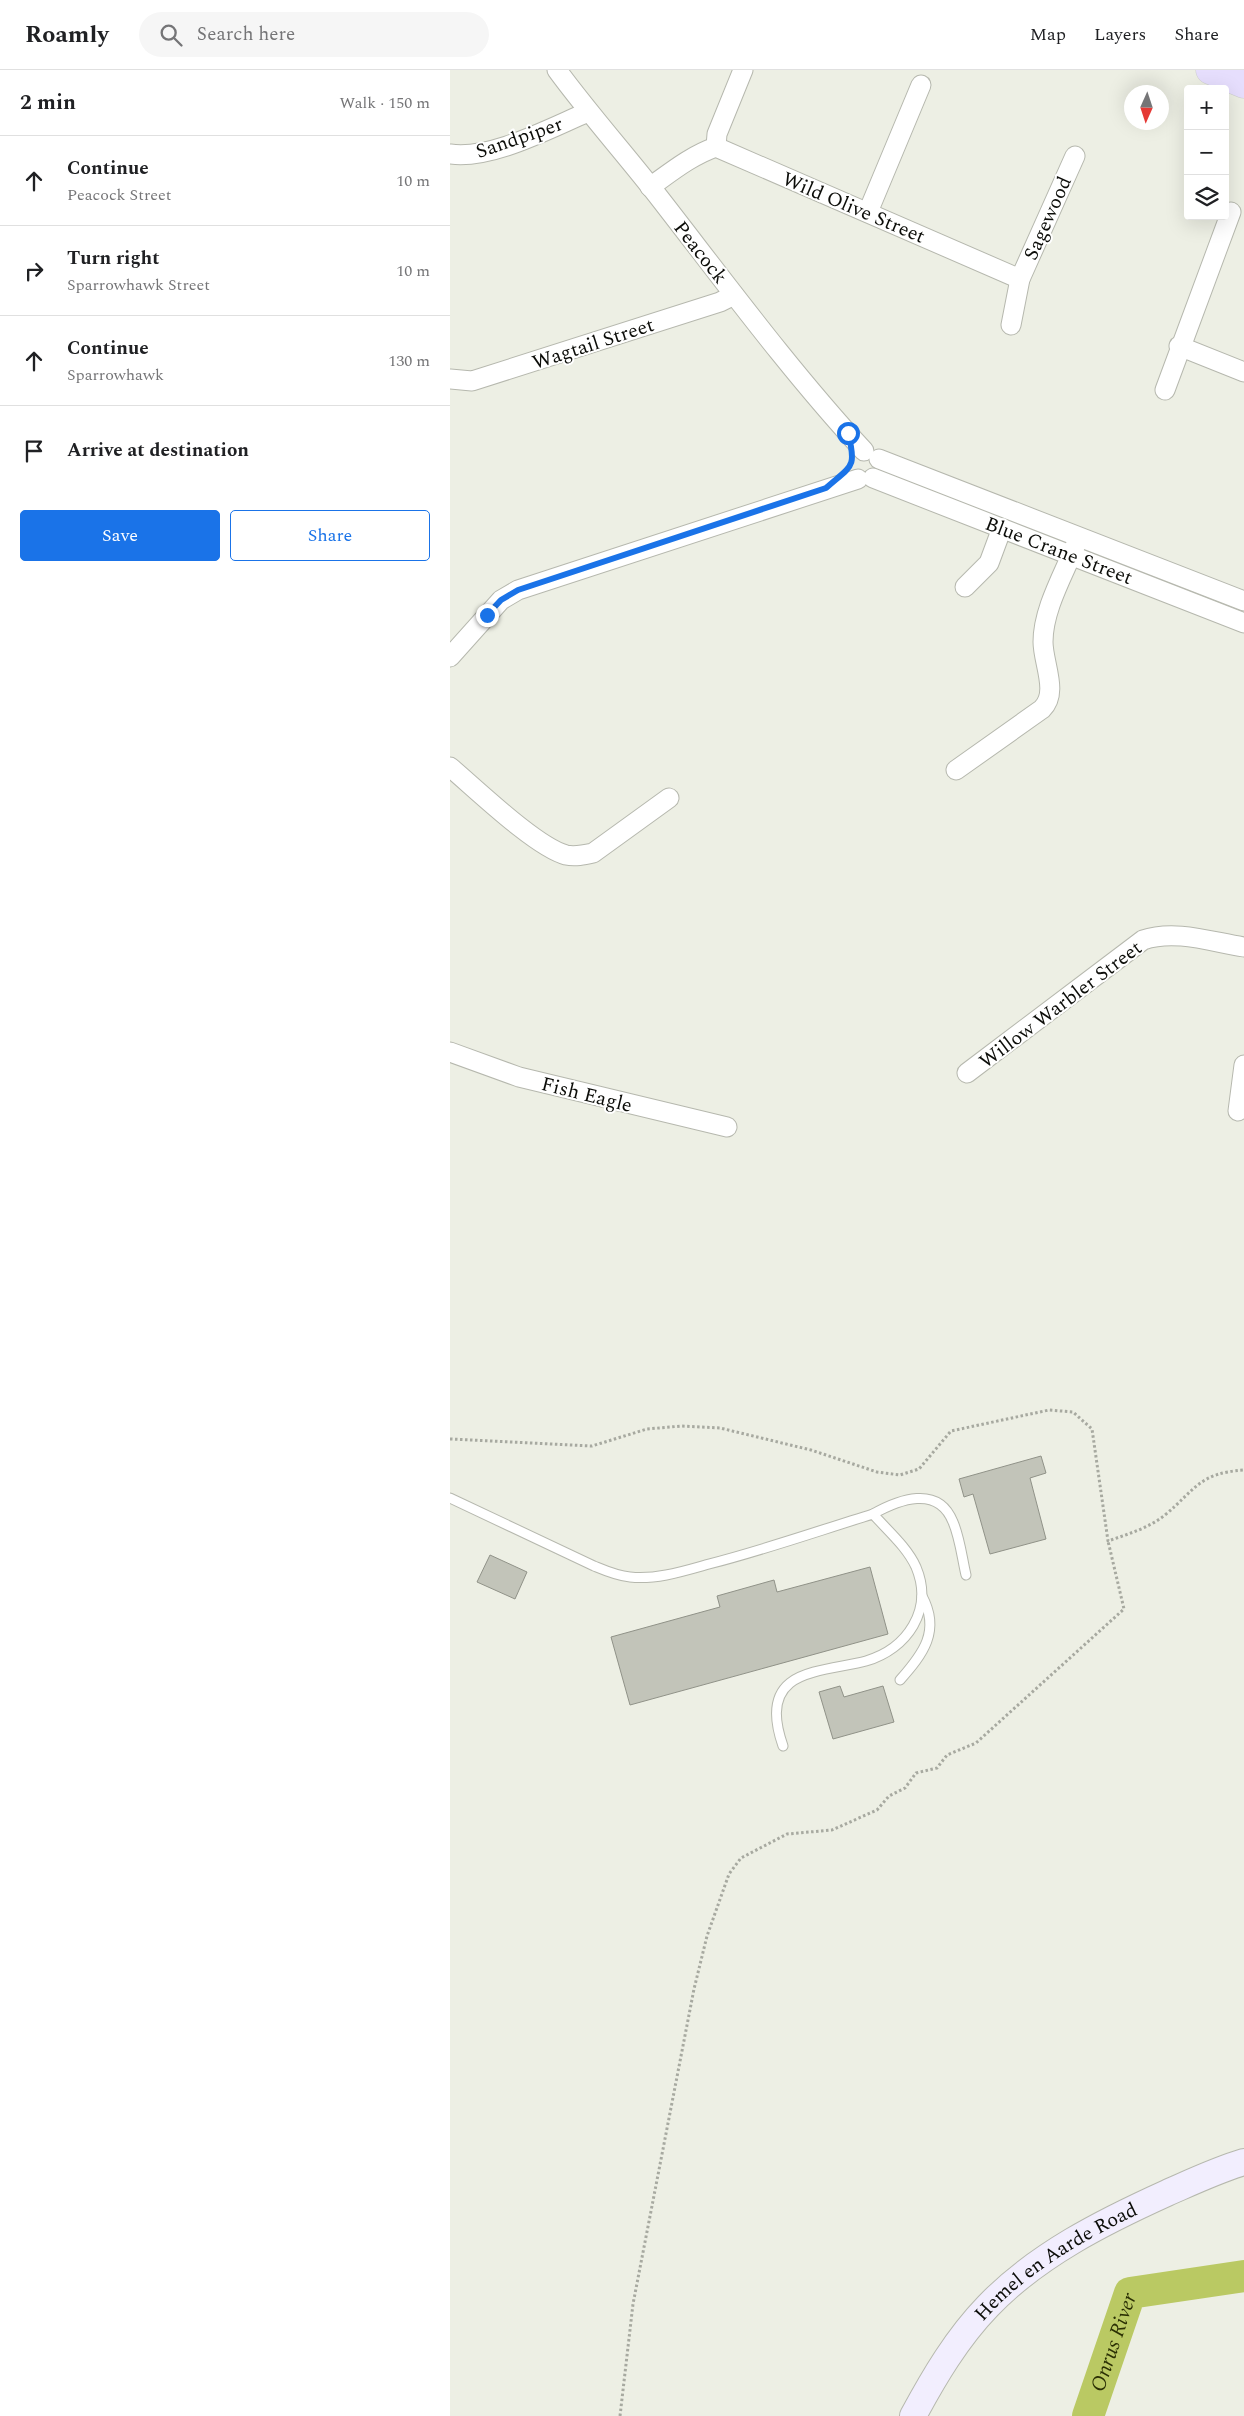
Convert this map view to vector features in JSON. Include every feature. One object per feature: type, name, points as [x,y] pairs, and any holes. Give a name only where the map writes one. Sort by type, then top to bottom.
[{"type":"main road","points":[[1210,70],[1244,84]]},
{"type":"main road","name":"Hemel en Aarde Road","points":[[913,2416],[942,2366],[968,2329],[1007,2287],[1030,2269],[1110,2220],[1216,2171],[1244,2162]]},
{"type":"street","name":"Peacock","points":[[557,70],[588,112],[650,186],[734,295],[848,433],[863,465]]},
{"type":"street","points":[[650,186],[703,151],[716,147],[717,134],[743,70]]},
{"type":"street","points":[[868,212],[921,85]]},
{"type":"street","name":"Sandpiper","points":[[450,154],[477,154],[502,147],[588,112]]},
{"type":"street","name":"Wild Olive Street","points":[[716,147],[1020,280]]},
{"type":"street","name":"Sagewood","points":[[1020,280],[1075,156]]},
{"type":"street","points":[[1165,390],[1231,212]]},
{"type":"street","points":[[1011,325],[1020,280]]},
{"type":"street","name":"Wagtail Street","points":[[450,379],[472,381],[720,302],[734,295]]},
{"type":"street","points":[[1180,346],[1244,372]]},
{"type":"street","points":[[450,657],[501,600],[518,590],[826,488],[863,465]]},
{"type":"street","name":"Blue Crane Street","points":[[863,465],[1002,528],[1244,623]]},
{"type":"street","name":"Blue Crane Street","points":[[863,465],[1078,538],[1244,601]]},
{"type":"street","points":[[965,586],[989,563],[1002,528]]},
{"type":"street","points":[[956,770],[1042,709],[1049,700],[1050,686],[1044,656],[1044,630],[1049,611],[1078,538]]},
{"type":"street","points":[[450,767],[535,838],[567,855],[582,856],[593,853],[669,798]]},
{"type":"street","name":"Willow Warbler Street","points":[[967,1074],[1143,940],[1163,936],[1183,936],[1244,947]]},
{"type":"street","name":"Fish Eagle","points":[[450,1052],[519,1077],[727,1127]]},
{"type":"street","points":[[1238,1111],[1244,1066]]},
{"type":"lane","points":[[450,1498],[614,1574],[631,1577],[649,1577],[684,1571],[754,1552],[873,1514],[896,1503],[915,1497],[928,1499],[939,1504],[953,1521],[966,1575]]},
{"type":"lane","points":[[873,1514],[911,1558],[920,1580],[922,1596],[930,1618],[926,1644],[918,1660],[900,1680]]},
{"type":"lane","points":[[783,1746],[776,1717],[777,1703],[788,1684],[802,1677],[867,1661],[887,1654],[897,1647],[911,1630],[920,1608],[922,1596]]},
{"type":"path","points":[[450,1439],[592,1446],[647,1428],[682,1426],[720,1428],[812,1450],[877,1472],[900,1475],[919,1469],[951,1431],[1049,1410],[1073,1412],[1092,1429],[1108,1541],[1124,1609],[976,1743],[947,1755],[937,1768],[916,1773],[905,1788],[889,1796],[877,1810],[832,1830],[787,1834],[741,1858],[728,1874],[707,1936],[694,1989],[633,2304],[620,2416]]},
{"type":"path","points":[[1108,1541],[1134,1532],[1164,1515],[1206,1478],[1244,1470]]},
{"type":"building","points":[[1041,1456],[1046,1473],[1030,1478],[1046,1539],[990,1554],[973,1494],[964,1497],[959,1479]]},
{"type":"building","points":[[490,1555],[527,1572],[515,1599],[477,1582]]},
{"type":"building","points":[[870,1567],[888,1634],[630,1705],[611,1637],[720,1607],[717,1596],[774,1580],[777,1592]]},
{"type":"building","points":[[840,1686],[844,1697],[883,1686],[894,1722],[833,1739],[819,1692]]},
{"type":"waterway","name":"Onrus River","points":[[1088,2416],[1130,2293],[1244,2276]]},
{"type":"route","points":[[487,615],[501,600],[518,590],[729,522],[826,488],[851,466],[851,461],[854,457],[848,433]]}]
